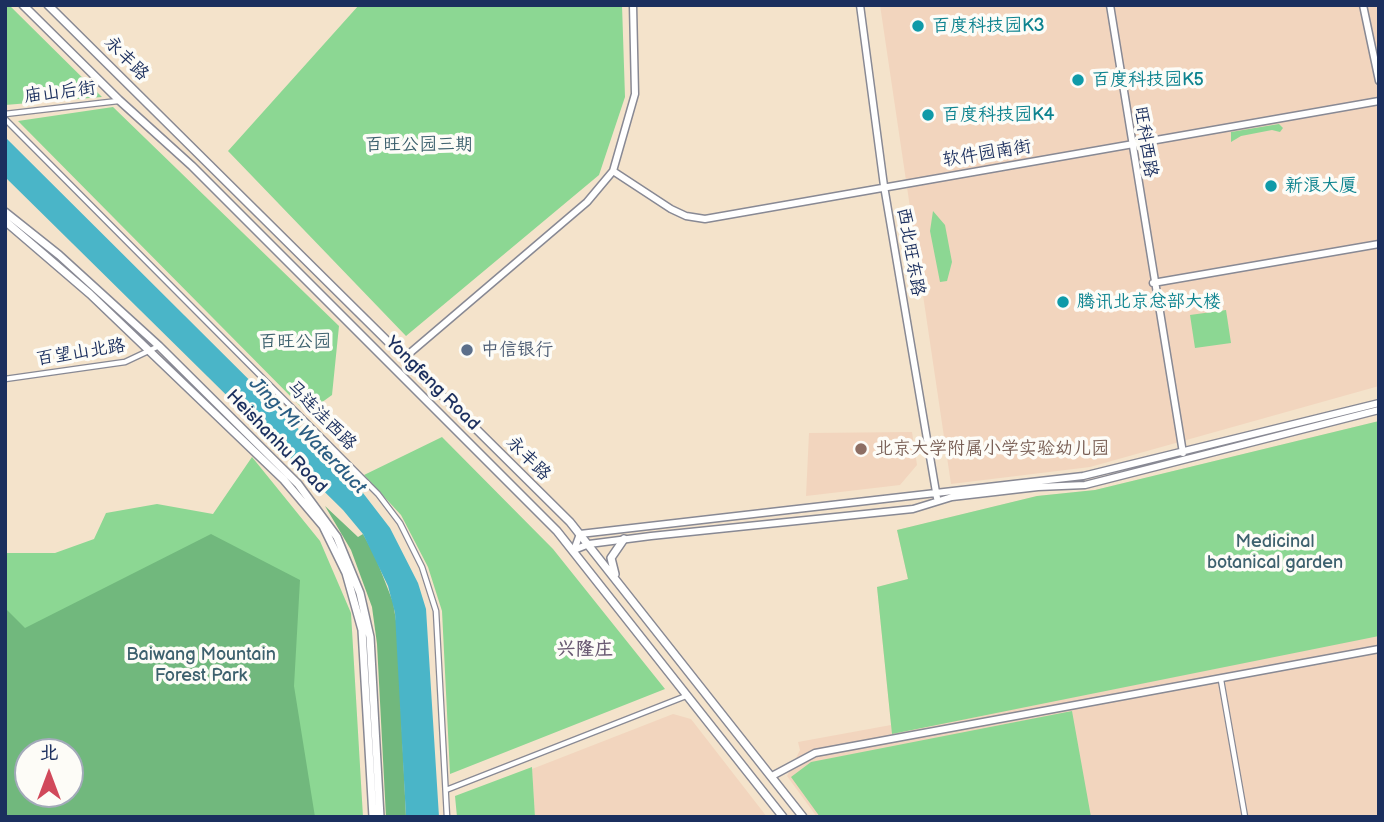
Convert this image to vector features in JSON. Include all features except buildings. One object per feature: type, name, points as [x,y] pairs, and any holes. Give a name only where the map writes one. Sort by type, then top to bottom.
[{"type":"main road","name":"Yongfeng Road","points":[[23,5],[119,100],[194,169],[574,550],[783,817]]},
{"type":"main road","name":"永丰路","points":[[48,5],[580,534],[803,817]]},
{"type":"main road","points":[[194,169],[204,158]]},
{"type":"main road","points":[[207,182],[211,176],[218,173]]},
{"type":"main road","name":"Heishanhu Road","points":[[5,212],[59,255],[159,346],[299,484],[341,545],[360,593],[370,637],[380,817]]},
{"type":"main road","name":"Heishanhu Road","points":[[5,221],[57,263],[303,498],[335,547],[353,594],[362,630],[373,817]]},
{"type":"main road","points":[[617,581],[611,558],[624,539]]},
{"type":"street","points":[[404,358],[587,202],[613,171],[635,94],[633,5]]},
{"type":"street","name":"西北旺东路","points":[[860,5],[884,186],[937,503]]},
{"type":"street","name":"旺科西路","points":[[1110,5],[1153,283],[1183,453]]},
{"type":"street","points":[[1363,5],[1379,81]]},
{"type":"street","name":"庙山后街","points":[[5,116],[119,100]]},
{"type":"street","name":"软件园南街","points":[[613,171],[671,209],[686,216],[705,219],[1379,101]]},
{"type":"street","name":"马连洼西路","points":[[5,116],[378,494],[400,523],[422,567],[436,611],[447,817]]},
{"type":"street","points":[[1153,283],[1379,244]]},
{"type":"street","name":"百望山北路","points":[[5,379],[117,364],[151,352],[159,346]]},
{"type":"street","points":[[574,550],[580,534],[1083,476],[1379,402]]},
{"type":"street","points":[[574,550],[589,544],[624,539],[912,509],[952,497],[1038,487],[1085,485],[1379,410]]},
{"type":"street","points":[[772,776],[815,754],[1379,649]]},
{"type":"street","points":[[1221,680],[1245,817]]},
{"type":"street","points":[[446,790],[687,696]]},
{"type":"shaded area","points":[[880,5],[1379,5],[1379,386],[1090,467],[951,484]]},
{"type":"shaded area","points":[[1379,421],[1379,817],[817,817],[787,776],[800,750],[798,742],[891,725],[877,587],[908,579],[897,530],[1037,496],[1095,490]]},
{"type":"shaded area","name":"北京大学附属小学实验幼儿园","points":[[912,432],[917,465],[900,485],[806,496],[809,433]]},
{"type":"shaded area","points":[[673,714],[691,719],[767,817],[535,817],[532,769]]},
{"type":"green space","points":[[5,5],[9,5],[102,97],[5,105]]},
{"type":"green space","name":"百旺公园三期","points":[[359,5],[622,5],[625,97],[599,175],[406,336],[228,151]]},
{"type":"green space","name":"百旺公园","points":[[113,107],[339,326],[332,395],[307,413],[18,121]]},
{"type":"green space","points":[[1279,124],[1283,128],[1280,132],[1272,130],[1241,136],[1231,142],[1231,132]]},
{"type":"green space","points":[[933,211],[945,225],[952,262],[947,281],[940,282],[930,231]]},
{"type":"green space","points":[[1226,310],[1231,343],[1195,348],[1190,315]]},
{"type":"green space","name":"Medicinal botanical garden","points":[[1379,421],[1379,636],[892,734],[877,587],[908,579],[897,530],[1037,496],[1095,490]]},
{"type":"green space","points":[[442,437],[553,549],[665,689],[450,774],[442,611],[428,567],[401,515],[364,475]]},
{"type":"green space","name":"Baiwang Mountain Forest Park","points":[[252,457],[320,541],[351,613],[363,817],[5,817],[5,553],[55,553],[94,539],[106,513],[157,504],[213,514]]},
{"type":"green space","points":[[325,506],[358,537],[363,534],[393,602],[397,627],[406,817],[386,817],[377,644],[372,607],[351,550]]},
{"type":"green space","name":"Baiwang Mountain Forest Park","points":[[211,534],[300,580],[294,686],[315,817],[5,817],[5,608],[25,628]]},
{"type":"green space","points":[[1072,711],[1091,817],[820,817],[791,777],[811,762]]},
{"type":"green space","points":[[532,767],[535,817],[457,817],[455,796]]},
{"type":"water","points":[[5,137],[363,493],[390,528],[418,583],[426,609],[439,817],[406,817],[395,613],[388,586],[363,534],[343,510],[5,177]]},
{"type":"place","name":"百度科技园K3","points":[[918,26]]},
{"type":"place","name":"百度科技园K5","points":[[1078,80]]},
{"type":"place","name":"百度科技园K4","points":[[928,115]]},
{"type":"place","name":"新浪大厦","points":[[1271,186]]},
{"type":"place","name":"腾讯北京总部大楼","points":[[1063,302]]},
{"type":"place","name":"中信银行","points":[[467,350]]},
{"type":"place","name":"北京大学附属小学实验幼儿园","points":[[861,449]]},
{"type":"district","name":"兴隆庄","points":[[585,650]]},
{"type":"water label","name":"Jing-Mi Waterduct","points":[[307,436]]}]
